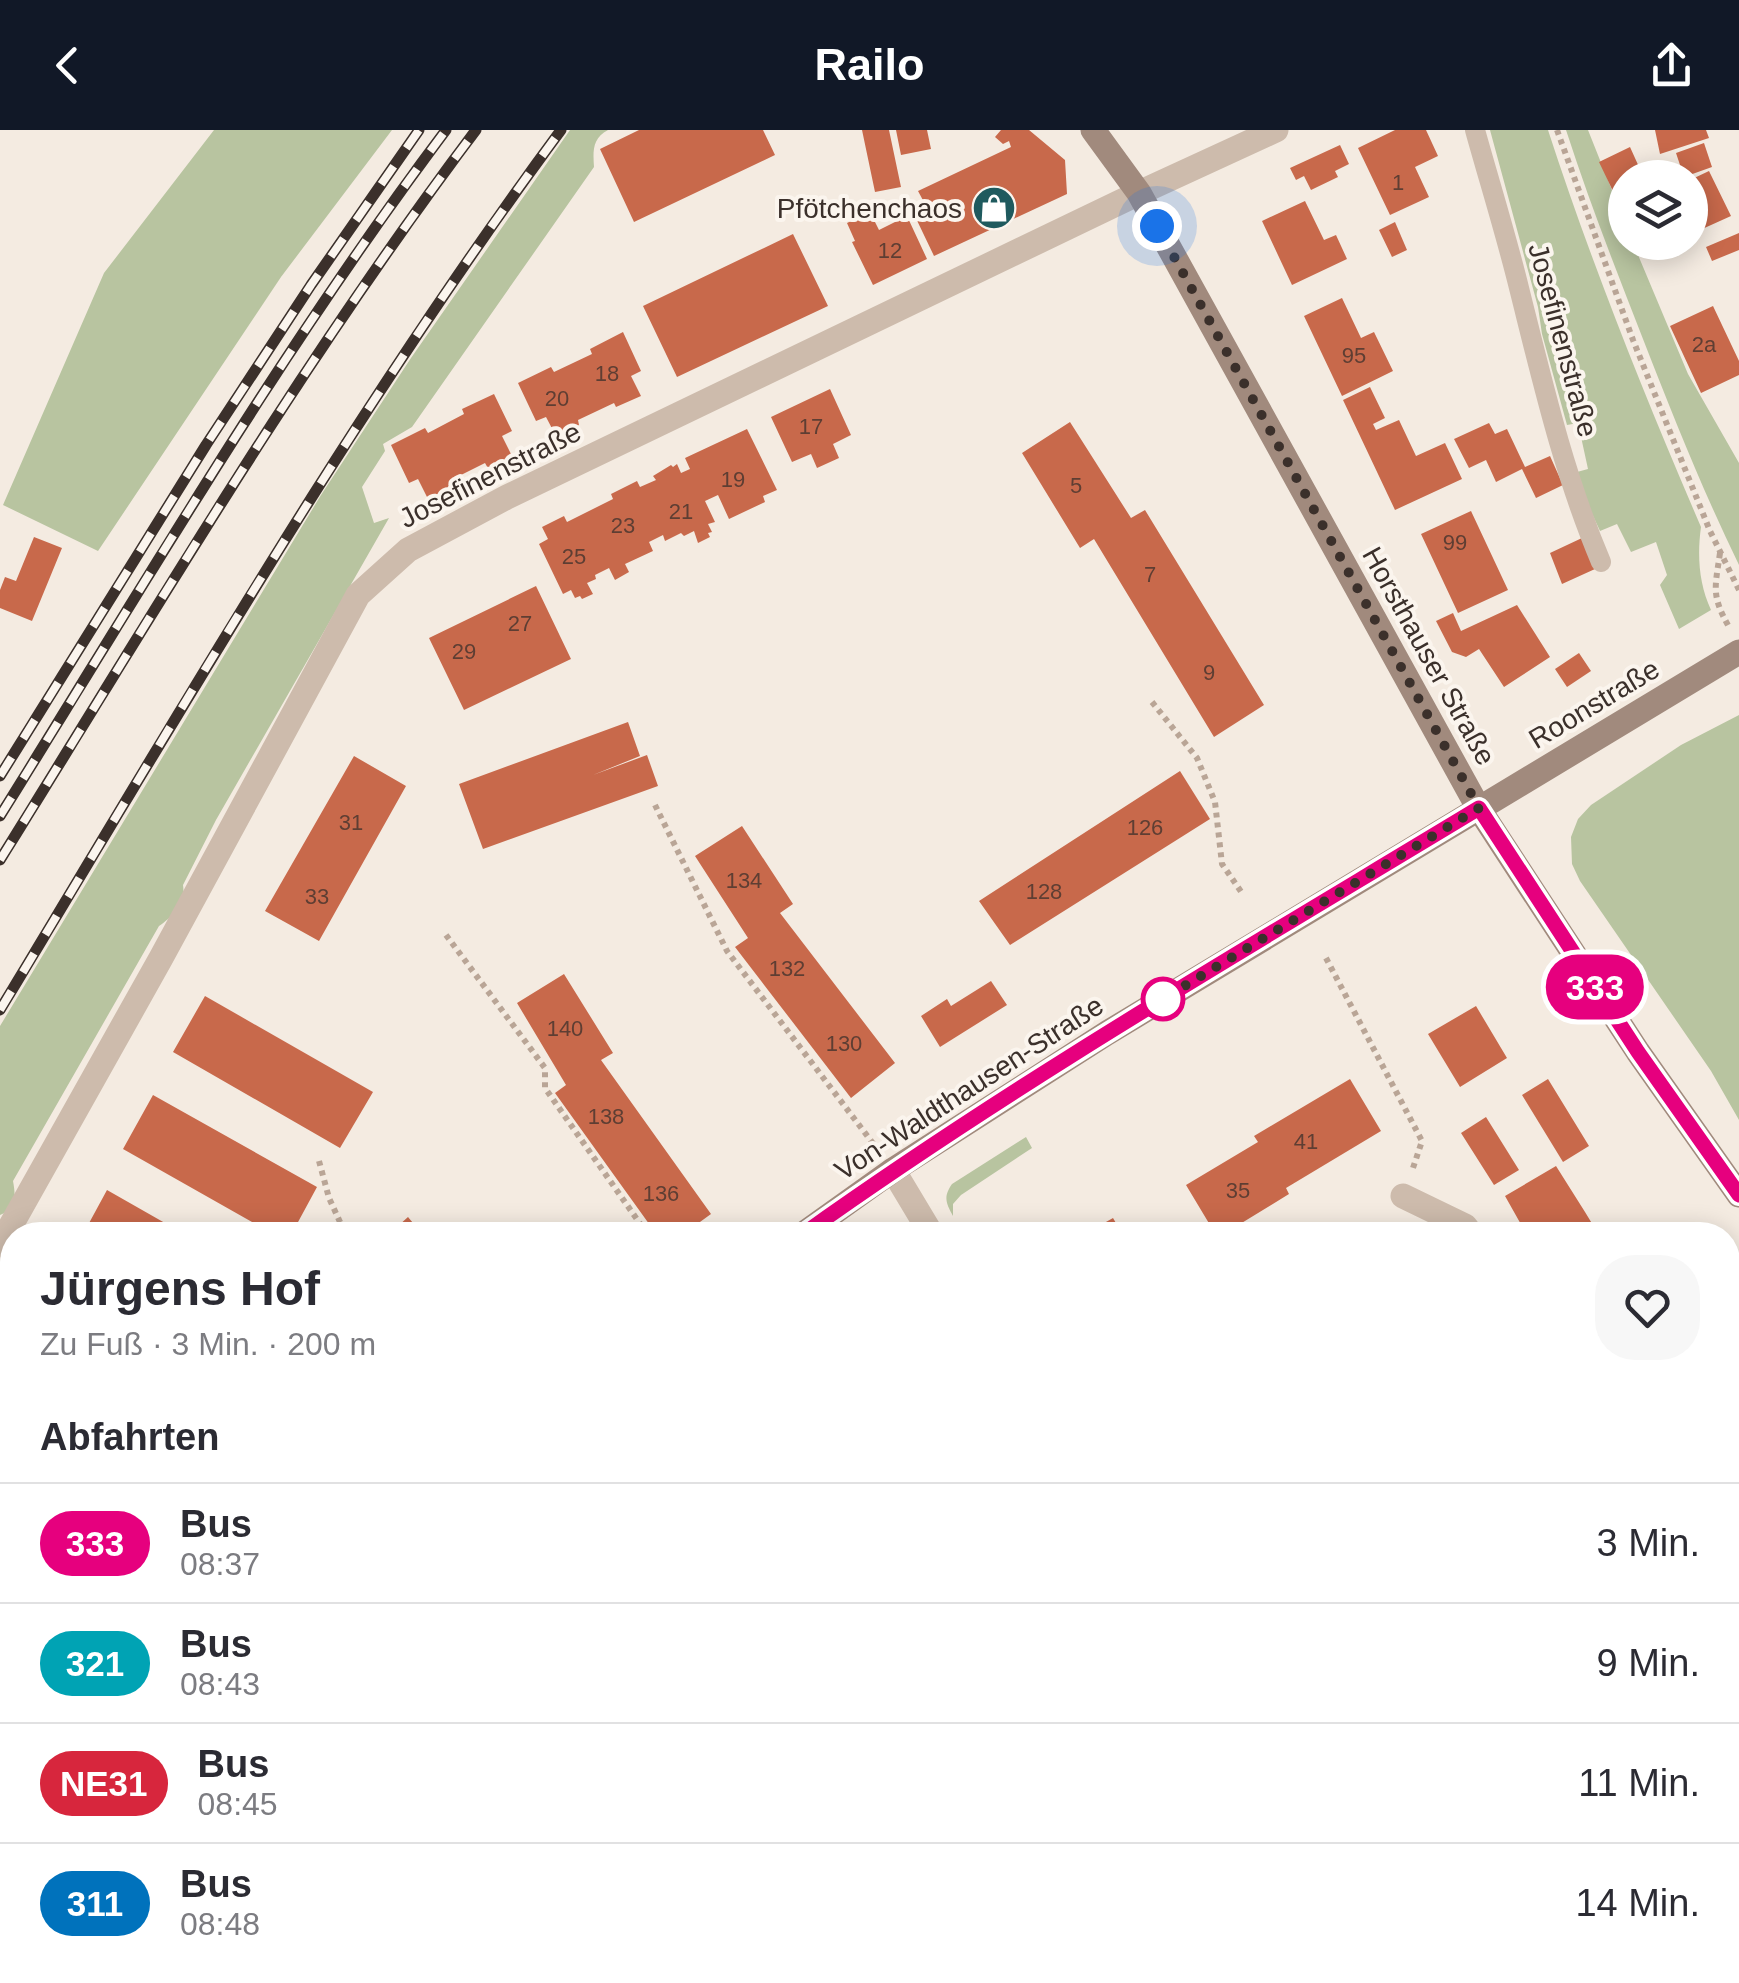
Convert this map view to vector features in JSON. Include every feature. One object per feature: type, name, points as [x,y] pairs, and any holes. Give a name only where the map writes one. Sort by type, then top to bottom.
[{"type":"main road","name":"Horsthauser Straße","points":[[1093,130],[1139,193],[1479,808],[1638,1052],[1739,1195]]},
{"type":"main road","name":"Roonstraße","points":[[1479,808],[1739,652]]},
{"type":"main road","name":"Von-Waldthausen-Straße","points":[[820,1222],[1107,1033],[1479,808]]},
{"type":"street","name":"Josefinenstraße","points":[[13,1222],[153,974],[358,595],[408,550],[506,497],[1276,130]]},
{"type":"street","points":[[894,1170],[924,1222]]},
{"type":"street","points":[[1403,1196],[1457,1222]]},
{"type":"lane","name":"Josefinenstraße","points":[[1475,130],[1550,414],[1580,513],[1602,562]]},
{"type":"path","points":[[1556,130],[1633,340],[1739,590]]},
{"type":"path","points":[[1717,606],[1715,586],[1720,552]]},
{"type":"path","points":[[1152,702],[1198,758],[1215,802],[1222,864],[1242,894]]},
{"type":"path","points":[[655,805],[727,951],[894,1170]]},
{"type":"path","points":[[446,935],[545,1068],[544,1088],[639,1222]]},
{"type":"path","points":[[1326,958],[1422,1141],[1403,1196]]},
{"type":"path","points":[[319,1160],[328,1198],[340,1222]]},
{"type":"green space","points":[[214,130],[392,130],[281,277],[98,551],[3,505],[104,273]]},
{"type":"green space","points":[[570,130],[608,130],[596,141],[594,167],[412,427],[383,444],[385,451],[362,487],[374,523],[389,518],[216,820],[183,885],[180,904],[159,926],[13,1181],[12,1205],[0,1215],[0,1026],[321,495]]},
{"type":"green space","points":[[1490,130],[1548,130],[1620,330],[1701,527],[1700,570],[1711,610],[1679,629],[1660,585],[1667,575],[1656,542],[1631,552],[1617,524],[1600,531],[1588,505],[1577,472],[1588,469],[1578,423],[1567,425]]},
{"type":"green space","points":[[1566,130],[1588,130],[1608,180],[1608,248]]},
{"type":"green space","points":[[1613,260],[1640,260],[1688,374],[1739,463],[1739,565],[1701,481]]},
{"type":"green space","points":[[1739,715],[1739,1120],[1711,1071],[1580,881],[1572,864],[1571,837],[1578,819],[1591,805],[1681,745]]},
{"type":"green space","points":[[1026,1137],[1032,1148],[961,1195],[953,1204],[953,1216],[946,1200],[952,1184]]},
{"type":"building","points":[[639,130],[763,130],[775,155],[634,222],[600,149]]},
{"type":"building","points":[[862,130],[889,130],[901,187],[875,192]]},
{"type":"building","points":[[896,130],[927,130],[931,149],[901,155]]},
{"type":"building","points":[[1001,130],[1029,130],[1065,160],[1067,194],[934,256],[912,210],[925,204],[918,191],[1011,147],[1009,141],[1003,144],[995,137]]},
{"type":"building","points":[[1395,130],[1426,130],[1438,156],[1415,167],[1429,197],[1390,215],[1358,148]]},
{"type":"building","points":[[1655,130],[1706,130],[1709,138],[1660,154]]},
{"type":"building","points":[[1704,143],[1712,167],[1708,168],[1708,160],[1678,160],[1676,153]]},
{"type":"building","points":[[1340,145],[1349,164],[1335,171],[1338,177],[1311,190],[1304,176],[1296,180],[1290,168]]},
{"type":"building","points":[[1630,147],[1636,160],[1608,160],[1608,181],[1599,162]]},
{"type":"building","points":[[1708,171],[1731,216],[1708,226]]},
{"type":"building","points":[[1305,201],[1324,240],[1336,235],[1347,259],[1292,285],[1262,221]]},
{"type":"building","points":[[870,212],[879,230],[907,216],[927,259],[873,285],[847,223]]},
{"type":"building","points":[[1395,222],[1407,250],[1392,257],[1379,230]]},
{"type":"building","points":[[1739,233],[1739,250],[1712,261],[1708,246]]},
{"type":"building","points":[[793,234],[828,306],[677,377],[643,306]]},
{"type":"building","points":[[1342,298],[1361,338],[1374,332],[1393,371],[1342,396],[1304,316]]},
{"type":"building","points":[[1713,306],[1739,361],[1739,375],[1701,393],[1670,326]]},
{"type":"building","points":[[623,332],[641,371],[631,376],[641,396],[616,407],[614,403],[578,420],[579,425],[556,436],[546,417],[536,421],[518,383],[592,354],[590,349]]},
{"type":"building","points":[[1370,387],[1385,418],[1373,424],[1376,430],[1399,420],[1416,456],[1445,443],[1462,479],[1395,510],[1343,400]]},
{"type":"building","points":[[830,389],[851,435],[833,444],[839,458],[817,468],[811,454],[792,462],[771,417]]},
{"type":"building","points":[[494,394],[512,431],[502,436],[513,458],[489,470],[485,463],[449,481],[452,487],[428,499],[418,479],[409,483],[391,445],[425,428],[428,433],[464,414],[462,409]]},
{"type":"building","points":[[1070,422],[1131,518],[1145,510],[1264,705],[1214,737],[1094,539],[1080,548],[1022,453]]},
{"type":"building","points":[[1489,423],[1495,434],[1507,429],[1525,467],[1550,456],[1563,485],[1536,498],[1522,469],[1496,482],[1486,460],[1469,468],[1454,439]]},
{"type":"building","points":[[747,429],[777,490],[763,496],[765,502],[729,519],[718,495],[705,501],[715,522],[708,524],[710,537],[698,543],[694,531],[665,541],[663,535],[649,542],[653,551],[625,564],[629,572],[615,580],[609,568],[595,575],[596,579],[587,583],[593,594],[582,599],[575,598],[571,590],[563,594],[539,544],[548,539],[542,527],[564,516],[567,522],[613,499],[611,494],[637,481],[640,487],[656,480],[653,476],[671,465],[677,464],[681,473],[690,469],[685,458]]},
{"type":"building","points":[[1471,511],[1508,590],[1458,613],[1421,534]]},
{"type":"building","points":[[34,537],[62,548],[32,621],[0,608],[0,590],[5,577],[16,581]]},
{"type":"building","points":[[1582,538],[1595,569],[1562,584],[1550,553]]},
{"type":"building","points":[[536,586],[571,659],[464,710],[429,638]]},
{"type":"building","points":[[1517,605],[1550,657],[1504,687],[1479,649],[1466,657],[1452,652],[1436,621],[1453,613],[1461,631]]},
{"type":"building","points":[[1579,653],[1591,671],[1567,687],[1555,669]]},
{"type":"building","points":[[628,722],[640,756],[593,775],[647,755],[658,786],[483,849],[459,784]]},
{"type":"building","points":[[354,756],[406,786],[319,941],[265,911]]},
{"type":"building","points":[[1180,771],[1210,819],[1010,945],[979,901]]},
{"type":"building","points":[[742,826],[793,904],[780,913],[895,1063],[851,1098],[735,947],[748,938],[695,856]]},
{"type":"building","points":[[564,974],[613,1053],[601,1060],[711,1214],[700,1222],[648,1222],[555,1093],[566,1085],[517,1003]]},
{"type":"building","points":[[991,981],[1007,1005],[940,1047],[921,1016],[947,999],[951,1006]]},
{"type":"building","points":[[205,996],[373,1092],[340,1148],[173,1052]]},
{"type":"building","points":[[1476,1006],[1507,1058],[1460,1087],[1428,1034]]},
{"type":"building","points":[[1350,1079],[1381,1131],[1286,1188],[1289,1194],[1243,1222],[1208,1222],[1186,1185],[1258,1142],[1254,1136]]},
{"type":"building","points":[[1548,1079],[1589,1146],[1563,1162],[1522,1095]]},
{"type":"building","points":[[153,1095],[317,1187],[298,1222],[252,1222],[123,1149]]},
{"type":"building","points":[[1486,1117],[1519,1170],[1494,1185],[1461,1133]]},
{"type":"building","points":[[1556,1166],[1591,1222],[1520,1222],[1505,1196]]},
{"type":"building","points":[[107,1190],[163,1222],[90,1222]]},
{"type":"railway","points":[[0,776],[206,445],[419,130]]},
{"type":"railway","points":[[0,816],[271,382],[446,130]]},
{"type":"railway","points":[[0,860],[289,398],[476,130]]},
{"type":"railway","points":[[0,1010],[340,453],[561,130]]},
{"type":"bus line","name":"333","points":[[820,1222],[1107,1033],[1479,808],[1638,1052],[1739,1195]]},
{"type":"place","name":"Pfötchenchaos","points":[[994,208]]},
{"type":"route","points":[[1157,226],[1479,808],[1163,999]]}]
